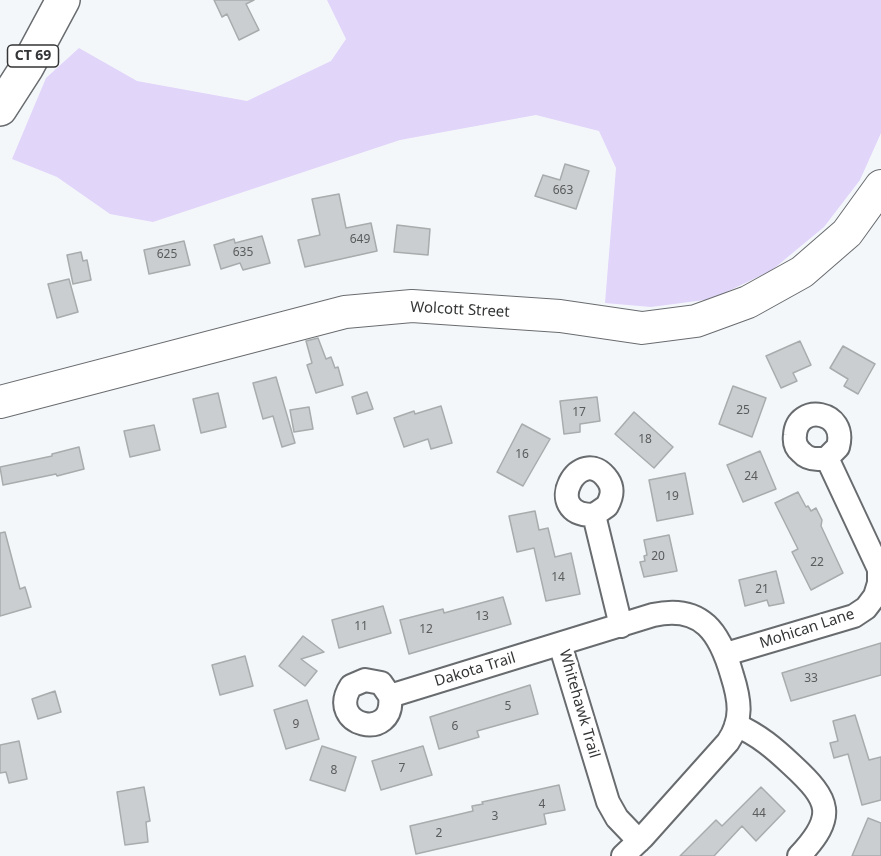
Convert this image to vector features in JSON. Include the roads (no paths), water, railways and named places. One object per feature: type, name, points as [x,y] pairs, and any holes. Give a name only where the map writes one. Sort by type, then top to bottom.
[{"type":"main road","name":"CT 69","points":[[0,109],[27,67],[63,0]]},
{"type":"main road","name":"Wolcott Street","points":[[0,402],[345,312],[412,306],[560,316],[642,328],[696,321],[748,302],[802,272],[847,233],[881,186]]},
{"type":"street","name":"Mohican Lane","points":[[726,654],[854,616],[866,608],[875,596],[879,583],[877,561],[826,458]]},
{"type":"street","points":[[594,514],[621,626]]},
{"type":"street","name":"Whitehawk Trail","points":[[663,613],[681,613],[698,620],[713,630],[723,645],[739,699],[736,725],[728,742],[631,849],[608,802],[560,644],[621,626],[663,613]]},
{"type":"street","name":"Dakota Trail","points":[[390,696],[560,644]]},
{"type":"street","points":[[736,725],[767,741],[812,783],[820,795],[824,808],[823,823],[818,836],[799,856]]}]
